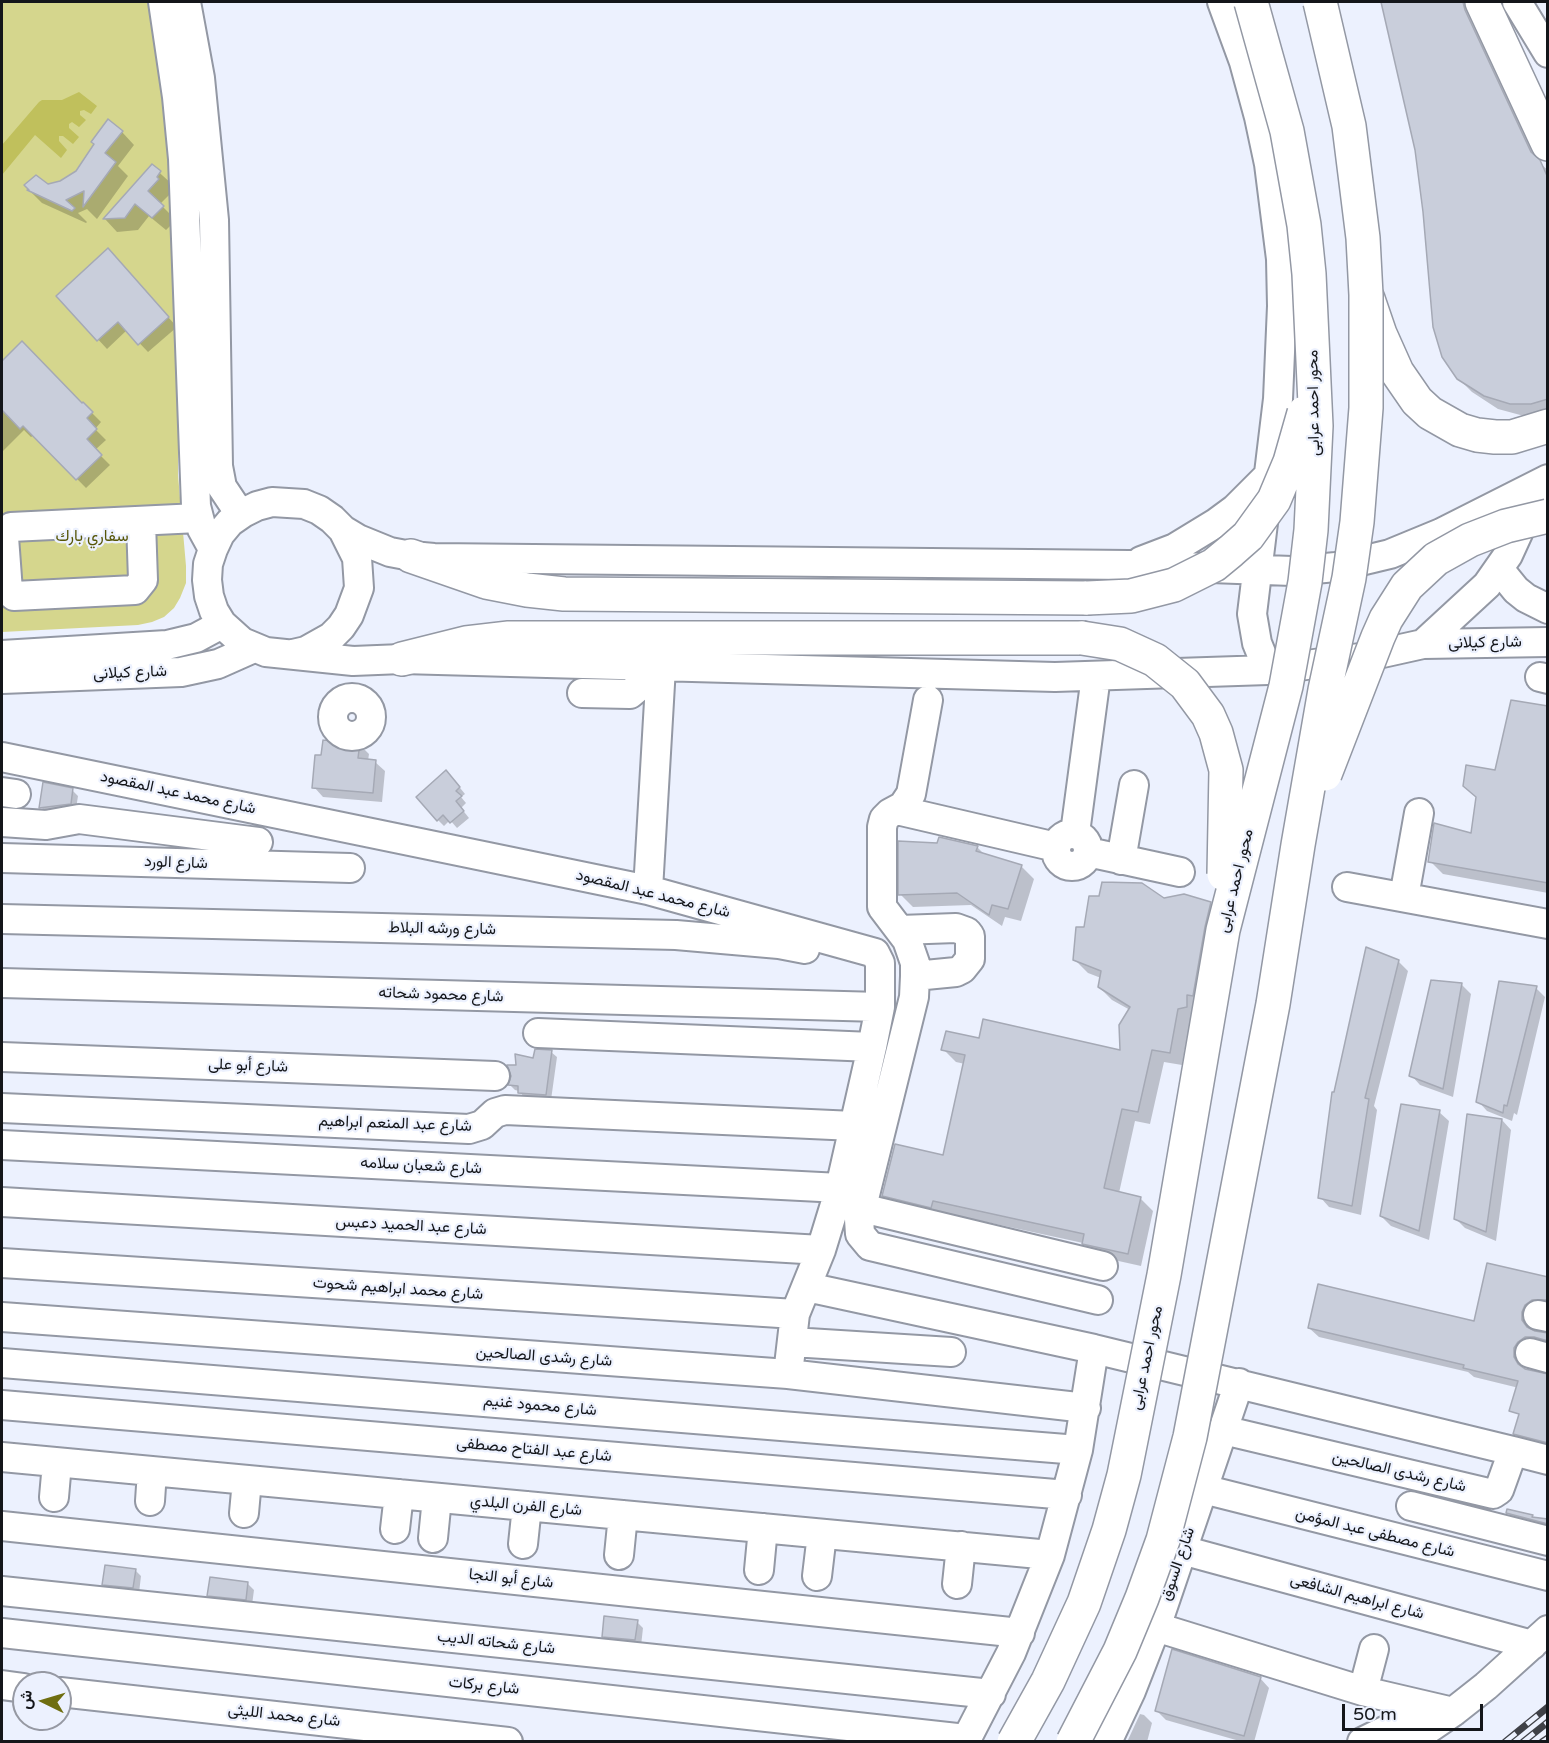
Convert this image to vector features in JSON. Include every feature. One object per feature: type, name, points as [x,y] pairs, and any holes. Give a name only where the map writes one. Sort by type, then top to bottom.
[{"type":"highway","name":"محور احمد عرابى","points":[[1014,1742],[1048,1681],[1080,1613],[1109,1530],[1121,1486],[1164,1275],[1223,930],[1286,686],[1305,582],[1314,478],[1314,374],[1309,274],[1296,175],[1276,87],[1251,2]]},
{"type":"highway","points":[[1073,1742],[1120,1651],[1142,1598],[1163,1540],[1179,1485],[1273,1004],[1298,846],[1349,578],[1357,522],[1366,408],[1366,294],[1363,238],[1349,126],[1320,2]]},
{"type":"highway","points":[[1482,2],[1548,144]]},
{"type":"highway","points":[[1366,294],[1380,334],[1398,372],[1417,401],[1430,413],[1460,430],[1494,437],[1521,435],[1548,426]]},
{"type":"highway","points":[[411,556],[486,582],[564,594],[1087,598],[1131,596],[1174,585],[1214,565],[1240,543],[1262,519],[1274,500],[1290,462],[1314,374]]},
{"type":"highway","points":[[1298,846],[1378,637],[1401,594],[1421,572],[1452,549],[1506,526],[1548,516]]},
{"type":"highway","points":[[402,659],[466,643],[508,638],[1061,638],[1101,640],[1120,644],[1155,660],[1171,671],[1197,699],[1216,733],[1222,751],[1227,789],[1223,930]]},
{"type":"street","points":[[163,2],[177,97],[200,221],[218,466],[222,487],[227,497],[243,513]]},
{"type":"street","points":[[186,2],[200,78],[200,221],[194,481],[198,518],[213,549]]},
{"type":"street","points":[[1222,2],[1244,62],[1259,117],[1269,164],[1281,259],[1281,353],[1270,474],[1253,599],[1253,629],[1268,670]]},
{"type":"street","points":[[1518,2],[1548,53]]},
{"type":"street","points":[[1129,565],[1175,548],[1216,523],[1236,509],[1270,474]]},
{"type":"street","points":[[343,530],[357,558],[359,588],[355,602],[341,627],[331,637],[306,651],[293,654],[266,652],[242,642],[222,624],[214,611],[208,588],[208,564],[213,549],[220,534],[230,522],[257,506],[272,502],[288,501],[304,504],[319,510],[343,530],[374,546],[411,556],[1129,565],[1292,572],[1364,562],[1390,554],[1441,533],[1548,479]]},
{"type":"street","points":[[1423,644],[1487,585],[1508,555],[1529,509],[1548,496]]},
{"type":"street","points":[[141,522],[143,580],[135,590],[19,596],[14,596],[8,591],[4,537],[5,532],[11,527],[198,518]]},
{"type":"street","points":[[1499,569],[1515,590],[1548,609]]},
{"type":"street","name":"شارع كيلانى","points":[[2,655],[167,645],[196,638],[222,624]]},
{"type":"street","name":"شارع كيلانى","points":[[293,654],[353,661],[402,659],[1055,677],[1268,670],[1360,658],[1423,644],[1548,642]]},
{"type":"street","name":"شارع كيلانى","points":[[2,679],[181,672],[219,664],[254,648]]},
{"type":"street","points":[[351,698],[353,661]]},
{"type":"street","points":[[582,693],[624,696],[630,694],[642,684],[654,667]]},
{"type":"street","points":[[648,890],[654,667]]},
{"type":"street","points":[[1073,844],[1096,676]]},
{"type":"street","points":[[928,700],[910,794],[903,806],[884,819],[882,827],[882,907],[907,940],[915,963],[914,997],[858,1227],[864,1241],[870,1246],[1098,1300]]},
{"type":"street","name":"شارع محمد عبد المقصود","points":[[2,757],[648,890],[871,951],[878,955],[880,963]]},
{"type":"street","points":[[1121,860],[1134,785]]},
{"type":"street","points":[[897,810],[1073,844],[1121,860],[1180,872]]},
{"type":"street","points":[[1404,897],[1419,813]]},
{"type":"street","points":[[2,822],[46,825],[79,819],[258,842]]},
{"type":"street","name":"شارع الورد","points":[[2,858],[350,868]]},
{"type":"street","points":[[1347,887],[1548,924]]},
{"type":"street","name":"شارع ورشه البلاط","points":[[2,919],[676,935],[779,944],[880,963]]},
{"type":"street","points":[[900,930],[956,928],[967,932],[970,936],[970,959],[962,969],[956,972],[915,976]]},
{"type":"street","points":[[788,1374],[794,1328],[822,1250],[840,1188],[872,1047],[880,1006],[880,963]]},
{"type":"street","name":"شارع محمود شحاته","points":[[2,983],[880,1006]]},
{"type":"street","points":[[538,1033],[872,1047]]},
{"type":"street","name":"شارع أبو على","points":[[2,1056],[495,1077]]},
{"type":"street","name":"شارع عبد المنعم ابراهيم","points":[[2,1108],[469,1129],[482,1125],[495,1113],[505,1110],[854,1126]]},
{"type":"street","name":"شارع شعبان سلامه","points":[[2,1145],[840,1188]]},
{"type":"street","name":"شارع عبد الحميد دعبس","points":[[2,1202],[822,1250]]},
{"type":"street","points":[[862,1208],[1103,1266]]},
{"type":"street","name":"شارع محمد ابراهيم شحوت","points":[[2,1263],[794,1328],[951,1352]]},
{"type":"street","points":[[807,1287],[1094,1349],[1548,1460]]},
{"type":"street","name":"شارع رشدى الصالحين","points":[[2,1317],[788,1374],[1086,1407]]},
{"type":"street","points":[[966,1740],[1020,1633],[1050,1555],[1078,1450],[1094,1349]]},
{"type":"street","name":"شارع محمود غنيم","points":[[2,1363],[1078,1450]]},
{"type":"street","name":"شارع السوق","points":[[1107,1742],[1131,1691],[1156,1627],[1239,1383]]},
{"type":"street","name":"شارع عبد الفتاح مصطفى","points":[[2,1404],[1067,1495]]},
{"type":"street","name":"شارع رشدى الصالحين","points":[[1223,1430],[1493,1494],[1499,1490],[1513,1451]]},
{"type":"street","name":"شارع الفرن البلدي","points":[[2,1457],[1050,1555]]},
{"type":"street","points":[[54,1497],[57,1462]]},
{"type":"street","points":[[150,1501],[152,1471]]},
{"type":"street","points":[[244,1513],[247,1480]]},
{"type":"street","name":"شارع مصطفى عبد المؤمن","points":[[1203,1489],[1548,1576]]},
{"type":"street","points":[[395,1529],[399,1494]]},
{"type":"street","points":[[434,1538],[437,1498]]},
{"type":"street","points":[[523,1544],[527,1506]]},
{"type":"street","points":[[1411,1506],[1548,1541]]},
{"type":"street","points":[[619,1555],[623,1515]]},
{"type":"street","name":"شارع أبو النجا","points":[[2,1526],[1020,1633]]},
{"type":"street","points":[[759,1570],[763,1528]]},
{"type":"street","points":[[817,1576],[822,1533]]},
{"type":"street","points":[[957,1584],[961,1546]]},
{"type":"street","name":"شارع ابراهيم الشافعى","points":[[1182,1550],[1542,1642]]},
{"type":"street","name":"شارع شحاته الديب","points":[[2,1591],[991,1694]]},
{"type":"street","points":[[1156,1627],[1363,1691],[1453,1712]]},
{"type":"street","name":"شارع بركات","points":[[2,1633],[966,1740]]},
{"type":"street","points":[[1409,1742],[1453,1712],[1542,1642]]},
{"type":"street","points":[[1443,1742],[1461,1730],[1542,1642]]},
{"type":"street","points":[[1363,1691],[1374,1649]]},
{"type":"street","name":"شارع محمد الليثى","points":[[72,1694],[320,1731],[508,1742]]},
{"type":"street","points":[[1362,1742],[1402,1722],[1453,1712]]},
{"type":"green space","name":"سفاري بارك","points":[[2,2],[156,2],[170,100],[179,291],[178,475],[186,583],[174,608],[164,617],[152,622],[138,625],[2,632]]},
{"type":"shaded area","points":[[79,92],[97,106],[91,114],[84,110],[80,111],[80,115],[86,120],[79,127],[72,122],[69,124],[69,128],[79,137],[73,144],[63,136],[59,136],[59,141],[67,150],[61,158],[35,135],[2,175],[2,145],[39,102],[62,100]]},
{"type":"building","points":[[1381,2],[1463,2],[1531,152],[1540,160],[1548,178],[1548,399],[1531,404],[1510,404],[1484,396],[1457,379],[1442,357],[1433,327],[1415,150]]},
{"type":"building","points":[[108,119],[123,131],[105,153],[116,162],[83,207],[84,191],[66,200],[75,208],[72,211],[27,190],[29,190],[24,185],[36,175],[48,184],[60,181],[76,171],[94,144],[91,142]]},
{"type":"building","points":[[152,164],[161,171],[157,177],[159,179],[148,191],[164,206],[152,218],[135,204],[125,218],[103,219]]},
{"type":"building","points":[[108,248],[169,317],[138,345],[118,322],[97,341],[56,296]]},
{"type":"building","points":[[22,341],[93,412],[87,418],[97,429],[87,439],[102,455],[76,480],[23,426],[20,429],[2,410],[2,361]]},
{"type":"building","points":[[1511,700],[1548,706],[1548,883],[1428,862],[1434,823],[1471,833],[1476,797],[1463,786],[1466,765],[1495,770]]},
{"type":"building","points":[[323,740],[360,743],[358,758],[376,760],[373,793],[312,788],[315,755],[321,755]]},
{"type":"building","points":[[446,770],[460,787],[456,791],[462,796],[456,801],[464,811],[450,823],[443,815],[437,821],[416,797]]},
{"type":"building","points":[[43,782],[73,788],[71,804],[39,808]]},
{"type":"building","points":[[939,837],[978,846],[976,851],[1022,865],[1008,909],[992,905],[989,915],[957,893],[898,895],[898,841],[937,843]]},
{"type":"building","points":[[1102,882],[1142,883],[1164,898],[1184,894],[1211,902],[1193,996],[1187,995],[1187,1007],[1178,1009],[1170,1053],[1152,1050],[1138,1112],[1122,1109],[1104,1188],[1141,1197],[1128,1254],[1082,1244],[1084,1234],[933,1201],[931,1208],[882,1196],[895,1144],[943,1155],[965,1055],[941,1050],[946,1031],[979,1038],[983,1019],[1120,1050],[1119,1025],[1130,1007],[1098,987],[1101,971],[1073,960],[1076,927],[1084,927],[1089,896],[1099,896]]},
{"type":"building","points":[[1366,947],[1399,960],[1365,1098],[1369,1099],[1352,1206],[1318,1198],[1332,1092],[1334,1092]]},
{"type":"building","points":[[1431,980],[1462,983],[1443,1089],[1409,1076]]},
{"type":"building","points":[[1499,981],[1537,986],[1507,1106],[1504,1105],[1503,1113],[1476,1102]]},
{"type":"building","points":[[535,1049],[552,1050],[546,1095],[518,1093],[518,1086],[508,1085],[511,1076],[507,1065],[516,1065],[515,1054],[533,1058]]},
{"type":"building","points":[[1401,1104],[1440,1110],[1419,1231],[1380,1216]]},
{"type":"building","points":[[1467,1114],[1502,1119],[1486,1232],[1454,1219]]},
{"type":"building","points":[[1487,1263],[1548,1277],[1548,1300],[1532,1300],[1525,1305],[1522,1320],[1527,1327],[1535,1331],[1548,1333],[1548,1341],[1525,1337],[1514,1348],[1514,1357],[1525,1369],[1548,1374],[1548,1443],[1513,1434],[1519,1414],[1509,1411],[1518,1381],[1463,1368],[1464,1365],[1308,1328],[1318,1284],[1474,1321]]},
{"type":"building","points":[[1507,1509],[1533,1515],[1532,1517],[1548,1519],[1548,1524],[1506,1513]]},
{"type":"building","points":[[105,1565],[136,1569],[133,1588],[102,1585]]},
{"type":"building","points":[[210,1577],[248,1582],[246,1600],[207,1596]]},
{"type":"building","points":[[604,1616],[638,1620],[635,1640],[602,1637]]},
{"type":"building","points":[[1172,1649],[1261,1677],[1244,1736],[1155,1711]]},
{"type":"railway","points":[[1505,1742],[1548,1707]]},
{"type":"railway","points":[[1523,1742],[1548,1722]]},
{"type":"railway","points":[[1542,1742],[1548,1738]]}]
